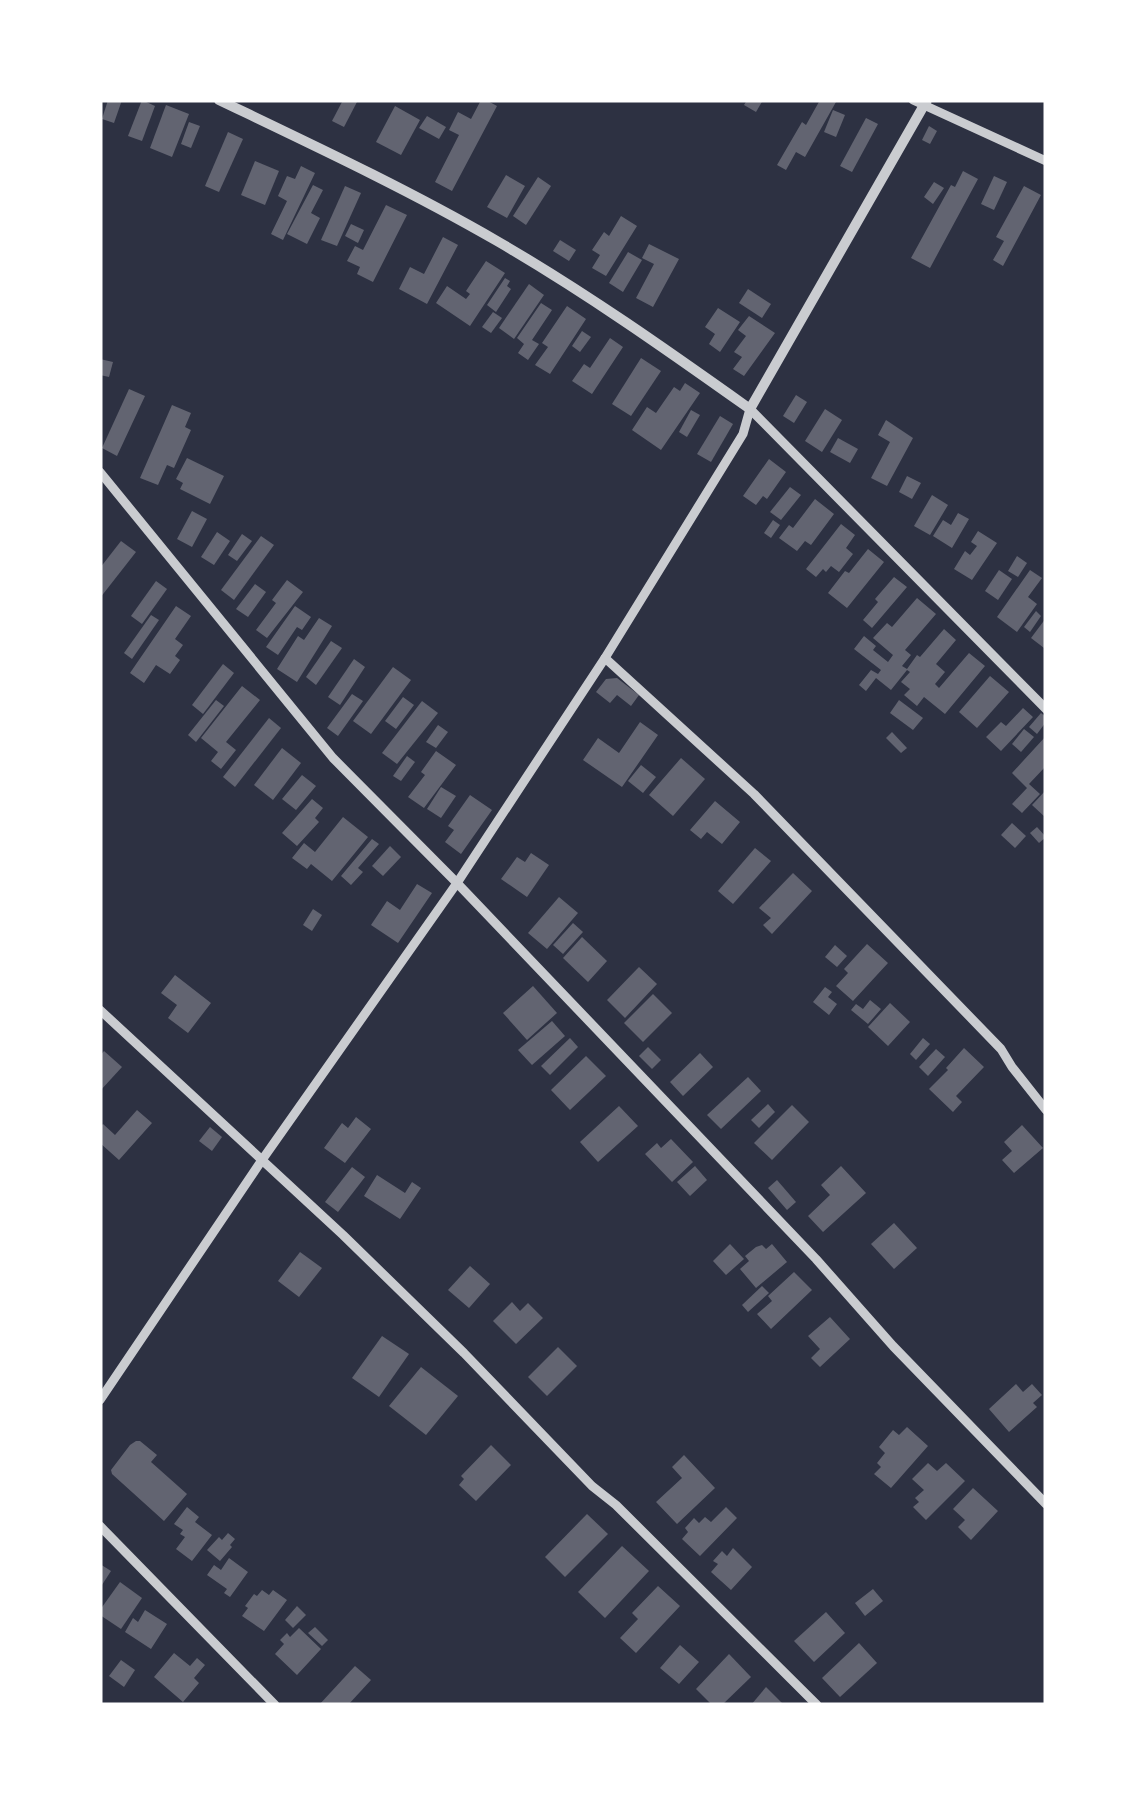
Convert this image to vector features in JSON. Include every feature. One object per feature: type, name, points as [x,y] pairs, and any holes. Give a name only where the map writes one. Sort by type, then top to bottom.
[{"type":"street","points":[[219,100],[412,194],[498,242],[622,318],[750,409],[1046,709]]},
{"type":"street","points":[[100,1400],[456,883],[605,658],[742,434],[750,409],[922,102],[1046,161]]},
{"type":"street","points":[[100,472],[333,758],[816,1259],[893,1346],[1046,1504]]},
{"type":"street","points":[[605,658],[754,794],[1002,1049],[1046,1110]]},
{"type":"street","points":[[100,1010],[464,1353],[592,1486],[616,1505],[817,1705]]},
{"type":"street","points":[[100,1526],[275,1705]]},
{"type":"building","points":[[108,100],[122,100],[114,123],[102,119]]},
{"type":"building","points":[[142,100],[155,106],[142,141],[128,136]]},
{"type":"building","points":[[343,100],[358,100],[344,127],[332,121]]},
{"type":"building","points":[[481,100],[497,106],[452,191],[435,182],[459,135],[449,130],[458,112],[471,119]]},
{"type":"building","points":[[747,100],[763,100],[756,112],[744,105]]},
{"type":"building","points":[[820,100],[836,102],[805,157],[796,152],[786,170],[777,165],[802,122],[806,125]]},
{"type":"building","points":[[166,105],[189,114],[172,157],[150,148]]},
{"type":"building","points":[[395,106],[420,120],[401,155],[376,142]]},
{"type":"building","points":[[833,110],[845,115],[836,137],[824,132]]},
{"type":"building","points":[[427,116],[446,127],[439,139],[419,128]]},
{"type":"building","points":[[866,118],[878,124],[852,172],[840,166]]},
{"type":"building","points":[[189,122],[200,126],[191,148],[181,144]]},
{"type":"building","points":[[929,126],[937,131],[930,144],[922,140]]},
{"type":"building","points":[[228,132],[243,139],[219,192],[205,186]]},
{"type":"building","points":[[255,161],[279,171],[265,205],[241,195]]},
{"type":"building","points":[[301,166],[315,173],[283,240],[271,234],[287,201],[278,196],[287,176],[295,179]]},
{"type":"building","points":[[963,171],[978,179],[930,268],[911,258],[951,185],[955,187]]},
{"type":"building","points":[[506,175],[525,186],[507,218],[487,207]]},
{"type":"building","points":[[994,176],[1007,182],[994,210],[981,204]]},
{"type":"building","points":[[538,177],[551,186],[526,225],[513,216]]},
{"type":"building","points":[[934,182],[944,188],[933,204],[924,197]]},
{"type":"building","points":[[313,185],[323,190],[311,213],[320,218],[307,244],[287,234]]},
{"type":"building","points":[[345,186],[361,193],[337,246],[321,240]]},
{"type":"building","points":[[1024,186],[1041,195],[1003,266],[993,260],[1004,241],[996,237]]},
{"type":"building","points":[[386,205],[407,215],[373,282],[357,274],[360,267],[347,261],[355,246],[363,250]]},
{"type":"building","points":[[621,216],[637,226],[606,276],[592,268],[600,255],[592,250],[604,232],[609,236]]},
{"type":"building","points":[[351,224],[364,230],[358,243],[345,236]]},
{"type":"building","points":[[443,237],[458,245],[427,304],[399,289],[410,267],[424,274]]},
{"type":"building","points":[[560,240],[576,250],[569,261],[553,251]]},
{"type":"building","points":[[649,244],[679,259],[653,307],[636,298],[654,264],[642,258]]},
{"type":"building","points":[[628,252],[642,260],[623,292],[609,283]]},
{"type":"building","points":[[486,261],[505,273],[470,326],[436,303],[447,286],[466,299],[470,294],[466,291]]},
{"type":"building","points":[[505,278],[511,289],[496,312],[487,305]]},
{"type":"building","points":[[529,284],[544,295],[514,339],[499,328]]},
{"type":"building","points":[[748,289],[771,304],[762,318],[739,303]]},
{"type":"building","points":[[541,303],[552,310],[532,340],[539,344],[528,360],[518,353],[524,344],[517,338]]},
{"type":"building","points":[[567,306],[586,319],[550,374],[535,365],[548,347],[542,343]]},
{"type":"building","points":[[718,308],[740,322],[720,352],[709,344],[715,334],[705,327]]},
{"type":"building","points":[[493,312],[502,318],[491,333],[482,327]]},
{"type":"building","points":[[749,316],[775,333],[744,376],[733,369],[742,357],[734,352],[746,336],[738,330]]},
{"type":"building","points":[[582,331],[591,337],[580,352],[572,346]]},
{"type":"building","points":[[610,338],[623,347],[592,394],[572,381],[584,364],[590,368]]},
{"type":"building","points":[[641,358],[661,371],[631,416],[612,404]]},
{"type":"building","points":[[100,359],[113,362],[109,377],[100,375]]},
{"type":"building","points":[[685,383],[700,393],[661,450],[632,430],[647,407],[656,413],[674,387],[680,391]]},
{"type":"building","points":[[129,389],[145,396],[117,456],[102,448]]},
{"type":"building","points":[[796,395],[807,402],[794,423],[783,416]]},
{"type":"building","points":[[172,405],[191,413],[185,427],[191,430],[174,468],[167,465],[158,485],[140,478]]},
{"type":"building","points":[[825,409],[842,420],[822,452],[805,441]]},
{"type":"building","points":[[691,410],[700,415],[687,437],[679,432]]},
{"type":"building","points":[[720,416],[733,424],[711,462],[697,454]]},
{"type":"building","points":[[886,420],[913,438],[887,486],[871,478],[890,442],[878,435]]},
{"type":"building","points":[[838,438],[858,449],[850,463],[830,452]]},
{"type":"building","points":[[187,458],[224,476],[210,504],[180,489],[183,483],[176,479]]},
{"type":"building","points":[[769,459],[786,472],[767,499],[763,496],[756,505],[743,496]]},
{"type":"building","points":[[907,476],[921,483],[912,499],[899,492]]},
{"type":"building","points":[[790,487],[801,495],[781,520],[770,512]]},
{"type":"building","points":[[932,495],[948,505],[930,535],[914,526]]},
{"type":"building","points":[[815,499],[834,514],[811,545],[805,541],[797,551],[779,538],[789,525],[793,528]]},
{"type":"building","points":[[192,511],[207,519],[192,547],[177,539]]},
{"type":"building","points":[[958,513],[969,519],[952,548],[933,536],[943,520],[951,525]]},
{"type":"building","points":[[773,520],[780,525],[771,538],[764,533]]},
{"type":"building","points":[[841,524],[855,535],[846,548],[853,554],[839,572],[831,566],[816,577],[806,569]]},
{"type":"building","points":[[978,531],[997,543],[972,580],[954,569],[965,551],[970,555],[977,546],[971,542]]},
{"type":"building","points":[[217,532],[230,541],[214,565],[201,557]]},
{"type":"building","points":[[242,534],[252,541],[237,561],[228,555]]},
{"type":"building","points":[[261,536],[274,545],[234,600],[221,590]]},
{"type":"building","points":[[121,541],[136,552],[100,598],[100,568]]},
{"type":"building","points":[[868,549],[884,562],[847,608],[828,593]]},
{"type":"building","points":[[1017,556],[1027,563],[1018,577],[1008,571]]},
{"type":"building","points":[[999,570],[1012,579],[998,600],[985,591]]},
{"type":"building","points":[[1030,570],[1042,578],[1028,597],[1037,604],[1017,632],[997,617]]},
{"type":"building","points":[[894,577],[907,587],[872,628],[863,620]]},
{"type":"building","points":[[287,580],[303,592],[267,638],[256,630]]},
{"type":"building","points":[[156,581],[167,589],[142,624],[131,616]]},
{"type":"building","points":[[255,584],[266,592],[248,617],[236,609]]},
{"type":"building","points":[[917,598],[936,614],[905,650],[911,655],[902,666],[907,669],[944,629],[956,640],[936,664],[945,672],[935,684],[939,688],[969,653],[985,666],[945,714],[924,697],[917,706],[904,695],[910,689],[901,682],[910,672],[907,670],[891,690],[876,678],[866,691],[859,685],[871,670],[878,674],[881,670],[854,649],[864,636],[888,662],[893,655],[873,638],[887,623],[892,627]]},
{"type":"building","points":[[176,606],[191,616],[175,639],[183,645],[175,656],[180,660],[170,674],[156,665],[144,683],[130,673]]},
{"type":"building","points":[[295,606],[311,617],[302,630],[297,627],[278,655],[266,647]]},
{"type":"building","points":[[1036,611],[1041,616],[1030,632],[1024,627]]},
{"type":"building","points":[[151,615],[159,620],[132,659],[124,653]]},
{"type":"building","points":[[319,618],[332,626],[297,682],[277,669],[298,636],[304,640]]},
{"type":"building","points":[[1046,618],[1046,646],[1044,648],[1031,638]]},
{"type":"building","points":[[331,641],[342,648],[316,685],[306,677]]},
{"type":"building","points":[[354,659],[365,667],[340,705],[328,697]]},
{"type":"building","points":[[223,664],[234,673],[203,714],[192,705]]},
{"type":"building","points":[[393,667],[411,680],[371,734],[353,721]]},
{"type":"building","points":[[990,676],[1009,692],[977,728],[959,712]]},
{"type":"building","points":[[617,678],[639,695],[631,706],[617,695],[610,703],[596,692],[606,679]]},
{"type":"building","points":[[242,686],[260,700],[226,742],[236,750],[221,769],[211,761],[218,752],[201,738]]},
{"type":"building","points":[[352,694],[363,701],[338,736],[327,728]]},
{"type":"building","points":[[403,697],[414,705],[396,729],[385,721]]},
{"type":"building","points":[[216,700],[224,706],[196,742],[188,735]]},
{"type":"building","points":[[899,700],[923,718],[913,730],[890,713]]},
{"type":"building","points":[[422,701],[438,713],[397,764],[382,753]]},
{"type":"building","points":[[1023,708],[1033,717],[1001,751],[986,737],[1001,722],[1006,726]]},
{"type":"building","points":[[1041,713],[1046,722],[1037,734],[1029,727]]},
{"type":"building","points":[[269,718],[281,728],[235,787],[223,777]]},
{"type":"building","points":[[640,722],[658,735],[622,787],[583,760],[598,738],[619,753]]},
{"type":"building","points":[[438,725],[448,732],[436,748],[426,742]]},
{"type":"building","points":[[1024,729],[1034,737],[1021,752],[1012,744]]},
{"type":"building","points":[[892,732],[907,748],[901,753],[886,738]]},
{"type":"building","points":[[1046,736],[1046,766],[1029,784],[1040,794],[1022,813],[1012,804],[1027,788],[1012,773]]},
{"type":"building","points":[[282,748],[301,763],[273,800],[254,785]]},
{"type":"building","points":[[436,751],[456,765],[424,808],[408,797],[425,775],[421,772]]},
{"type":"building","points":[[407,756],[415,762],[401,781],[393,776]]},
{"type":"building","points":[[681,758],[705,779],[673,816],[649,795]]},
{"type":"building","points":[[641,765],[656,777],[643,793],[628,781]]},
{"type":"building","points":[[302,775],[316,786],[296,810],[282,799]]},
{"type":"building","points":[[441,787],[456,796],[441,818],[427,809]]},
{"type":"building","points":[[1046,790],[1046,818],[1032,805]]},
{"type":"building","points":[[470,795],[492,810],[461,854],[445,842],[454,830],[448,826]]},
{"type":"building","points":[[312,799],[323,808],[315,818],[319,822],[297,846],[282,833]]},
{"type":"building","points":[[715,801],[740,822],[722,844],[707,832],[701,839],[690,830]]},
{"type":"building","points":[[343,817],[368,837],[332,881],[311,864],[307,869],[292,858],[304,843],[315,852]]},
{"type":"building","points":[[1012,823],[1026,836],[1015,848],[1001,835]]},
{"type":"building","points":[[1037,827],[1046,837],[1039,843],[1030,833]]},
{"type":"building","points":[[372,839],[379,844],[358,868],[363,872],[351,885],[341,876]]},
{"type":"building","points":[[390,846],[401,857],[383,876],[372,866]]},
{"type":"building","points":[[755,848],[771,861],[733,904],[718,891]]},
{"type":"building","points":[[531,853],[549,865],[527,897],[501,879],[517,857],[525,862]]},
{"type":"building","points":[[793,873],[812,891],[772,934],[763,925],[771,918],[759,908]]},
{"type":"building","points":[[417,884],[432,893],[398,943],[371,925],[387,901],[400,910]]},
{"type":"building","points":[[559,897],[578,913],[547,949],[528,933]]},
{"type":"building","points":[[313,909],[322,915],[312,931],[303,925]]},
{"type":"building","points":[[573,923],[583,932],[563,954],[553,945]]},
{"type":"building","points":[[582,937],[607,961],[588,982],[563,958]]},
{"type":"building","points":[[867,944],[888,963],[853,1001],[836,986],[848,973],[844,969]]},
{"type":"building","points":[[835,945],[847,956],[837,967],[825,957]]},
{"type":"building","points":[[639,967],[657,984],[625,1018],[607,1000]]},
{"type":"building","points":[[175,975],[211,1003],[188,1033],[168,1018],[177,1005],[161,993]]},
{"type":"building","points":[[533,986],[557,1013],[527,1040],[503,1013]]},
{"type":"building","points":[[825,987],[832,992],[828,997],[837,1004],[829,1015],[813,1002]]},
{"type":"building","points":[[653,994],[672,1013],[643,1042],[624,1023]]},
{"type":"building","points":[[870,1000],[881,1009],[868,1024],[851,1010],[856,1004],[863,1009]]},
{"type":"building","points":[[890,1003],[910,1022],[888,1046],[868,1027]]},
{"type":"building","points":[[552,1021],[565,1036],[532,1065],[518,1050]]},
{"type":"building","points":[[570,1038],[578,1047],[550,1075],[541,1066]]},
{"type":"building","points":[[923,1038],[930,1044],[916,1060],[910,1054]]},
{"type":"building","points":[[648,1047],[661,1060],[652,1069],[639,1056]]},
{"type":"building","points":[[964,1048],[984,1067],[956,1096],[962,1102],[953,1112],[929,1089]]},
{"type":"building","points":[[936,1049],[945,1057],[928,1076],[919,1067]]},
{"type":"building","points":[[104,1051],[122,1067],[100,1091],[100,1056]]},
{"type":"building","points":[[700,1053],[713,1067],[683,1096],[670,1082]]},
{"type":"building","points":[[586,1056],[606,1076],[570,1110],[551,1090]]},
{"type":"building","points":[[748,1077],[761,1091],[721,1129],[707,1115]]},
{"type":"building","points":[[768,1104],[775,1112],[759,1128],[751,1120]]},
{"type":"building","points":[[792,1105],[809,1122],[772,1160],[754,1143]]},
{"type":"building","points":[[619,1106],[638,1126],[598,1162],[580,1142]]},
{"type":"building","points":[[137,1110],[152,1123],[119,1160],[100,1143],[100,1127],[103,1124],[115,1135]]},
{"type":"building","points":[[356,1117],[371,1129],[345,1163],[324,1148],[342,1123],[348,1128]]},
{"type":"building","points":[[1022,1125],[1043,1148],[1014,1173],[1002,1160],[1012,1151],[1004,1142]]},
{"type":"building","points":[[210,1127],[222,1137],[212,1151],[199,1141]]},
{"type":"building","points":[[671,1139],[693,1162],[672,1182],[645,1154],[657,1143],[661,1148]]},
{"type":"building","points":[[695,1166],[707,1180],[690,1196],[677,1182]]},
{"type":"building","points":[[841,1166],[866,1193],[823,1232],[808,1216],[830,1195],[821,1185]]},
{"type":"building","points":[[352,1167],[365,1177],[338,1212],[325,1202]]},
{"type":"building","points":[[377,1175],[405,1193],[412,1182],[421,1188],[400,1219],[364,1196]]},
{"type":"building","points":[[777,1180],[796,1202],[787,1210],[768,1188]]},
{"type":"building","points":[[894,1223],[917,1248],[894,1269],[871,1244]]},
{"type":"building","points":[[730,1244],[744,1259],[726,1275],[713,1261]]},
{"type":"building","points":[[772,1244],[787,1262],[756,1288],[740,1269],[749,1261],[745,1256],[756,1247],[762,1245],[766,1249]]},
{"type":"building","points":[[300,1252],[322,1268],[299,1297],[278,1281]]},
{"type":"building","points":[[470,1266],[490,1284],[469,1308],[448,1290]]},
{"type":"building","points":[[794,1272],[812,1290],[771,1329],[757,1314],[772,1301],[768,1296]]},
{"type":"building","points":[[762,1286],[769,1293],[748,1312],[742,1305]]},
{"type":"building","points":[[512,1302],[520,1311],[528,1303],[543,1318],[516,1344],[493,1321]]},
{"type":"building","points":[[830,1317],[850,1339],[820,1367],[811,1358],[820,1349],[808,1336]]},
{"type":"building","points":[[382,1336],[409,1354],[379,1397],[352,1378]]},
{"type":"building","points":[[558,1347],[577,1366],[547,1396],[528,1377]]},
{"type":"building","points":[[421,1367],[458,1396],[426,1435],[389,1406]]},
{"type":"building","points":[[1016,1384],[1023,1392],[1032,1384],[1042,1395],[1033,1403],[1037,1407],[1009,1432],[989,1409]]},
{"type":"building","points":[[907,1427],[928,1446],[891,1488],[874,1474],[885,1453],[879,1447],[893,1430],[899,1435]]},
{"type":"building","points":[[136,1441],[157,1455],[151,1462],[187,1494],[164,1521],[112,1474],[111,1470]]},
{"type":"building","points":[[491,1445],[511,1465],[476,1501],[459,1485],[464,1479],[461,1476]]},
{"type":"building","points":[[684,1455],[715,1488],[677,1524],[656,1502],[682,1478],[672,1467]]},
{"type":"building","points":[[928,1463],[937,1471],[946,1463],[965,1481],[926,1520],[913,1507],[919,1502],[915,1498],[924,1490],[912,1479]]},
{"type":"building","points":[[973,1488],[998,1511],[971,1540],[958,1527],[965,1520],[953,1509]]},
{"type":"building","points":[[187,1507],[199,1517],[195,1522],[212,1535],[192,1561],[176,1549],[185,1537],[174,1524]]},
{"type":"building","points":[[726,1507],[737,1518],[700,1556],[682,1539],[688,1532],[685,1528],[694,1518],[699,1523],[705,1517],[711,1522]]},
{"type":"building","points":[[587,1514],[608,1534],[565,1577],[545,1557]]},
{"type":"building","points":[[228,1533],[235,1539],[220,1561],[207,1550]]},
{"type":"building","points":[[622,1546],[649,1571],[605,1618],[578,1592]]},
{"type":"building","points":[[733,1548],[752,1567],[731,1590],[711,1572],[718,1564],[713,1561],[722,1551],[727,1556]]},
{"type":"building","points":[[229,1558],[248,1572],[230,1597],[224,1593],[227,1589],[207,1575],[214,1565],[221,1570]]},
{"type":"building","points":[[100,1564],[111,1571],[100,1588]]},
{"type":"building","points":[[120,1582],[142,1598],[121,1629],[100,1615]]},
{"type":"building","points":[[658,1586],[680,1606],[636,1653],[620,1638],[638,1619],[632,1613]]},
{"type":"building","points":[[873,1589],[883,1601],[865,1616],[855,1603]]},
{"type":"building","points":[[262,1590],[269,1595],[273,1590],[287,1600],[264,1631],[242,1616],[254,1594],[257,1596]]},
{"type":"building","points":[[297,1606],[306,1615],[293,1628],[285,1620]]},
{"type":"building","points":[[145,1610],[167,1624],[151,1649],[125,1632],[133,1618],[138,1622]]},
{"type":"building","points":[[826,1612],[845,1633],[814,1662],[794,1641]]},
{"type":"building","points":[[315,1627],[328,1640],[322,1646],[308,1633]]},
{"type":"building","points":[[299,1628],[321,1649],[297,1675],[275,1654],[284,1644],[280,1640]]},
{"type":"building","points":[[859,1643],[877,1663],[840,1697],[822,1678]]},
{"type":"building","points":[[680,1645],[699,1662],[679,1684],[660,1668]]},
{"type":"building","points":[[174,1653],[190,1666],[197,1658],[205,1665],[194,1678],[199,1683],[183,1702],[154,1677]]},
{"type":"building","points":[[729,1654],[751,1677],[722,1705],[712,1705],[696,1689]]},
{"type":"building","points":[[121,1660],[135,1670],[124,1687],[109,1676]]},
{"type":"building","points":[[355,1666],[371,1680],[348,1705],[319,1705]]},
{"type":"building","points":[[766,1687],[784,1705],[751,1705]]}]
